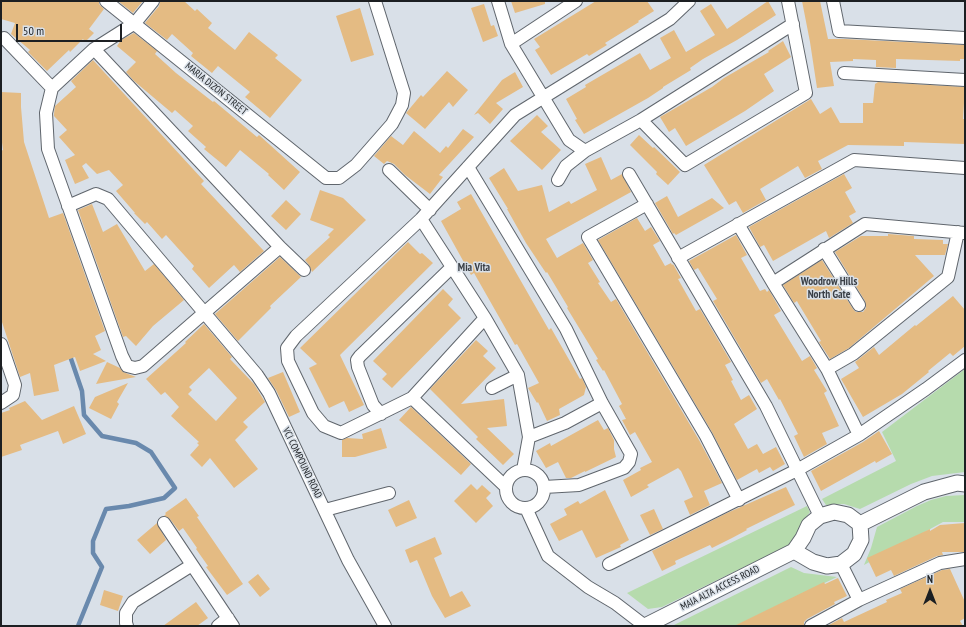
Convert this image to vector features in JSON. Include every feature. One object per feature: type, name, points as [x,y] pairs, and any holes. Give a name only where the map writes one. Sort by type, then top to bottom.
[{"type":"street","name":"MARIA DIZON STREET","points":[[106,1],[326,178],[339,178],[356,165],[392,124],[402,105],[404,93],[375,1]]},
{"type":"street","points":[[153,1],[135,23],[94,49],[52,88],[46,113],[48,149],[122,356],[127,366],[135,368],[143,366],[203,312],[280,247]]},
{"type":"street","points":[[498,1],[511,44],[569,140],[585,151]]},
{"type":"street","points":[[484,318],[412,398],[341,433],[324,426],[312,413],[288,361],[287,348],[296,336],[425,214],[515,115],[670,19],[689,1]]},
{"type":"street","points":[[641,120],[685,165],[806,93],[794,24],[788,1]]},
{"type":"street","points":[[833,1],[839,31],[965,38]]},
{"type":"street","points":[[511,44],[570,3]]},
{"type":"street","points":[[558,180],[566,166],[585,151],[641,120],[794,24]]},
{"type":"street","points":[[4,38],[52,88]]},
{"type":"street","points":[[94,49],[280,247],[304,270]]},
{"type":"street","points":[[844,73],[965,80]]},
{"type":"street","points":[[678,258],[854,160],[965,168]]},
{"type":"street","points":[[468,167],[566,329],[602,403],[631,454],[629,462],[624,468],[579,485],[544,487]]},
{"type":"street","points":[[389,170],[425,214],[452,267],[518,375],[529,437],[523,470]]},
{"type":"street","points":[[629,174],[766,406],[820,516]]},
{"type":"street","name":"VCI COMPOUND ROAD","points":[[68,206],[96,194],[108,199],[257,375],[269,393],[348,560],[385,626]]},
{"type":"street","points":[[647,204],[588,237],[706,436],[739,500]]},
{"type":"street","points":[[738,224],[827,369],[859,435]]},
{"type":"street","points":[[773,283],[865,224],[962,232],[948,278],[853,354],[827,369]]},
{"type":"street","points":[[824,250],[859,305]]},
{"type":"street","points":[[381,414],[373,405],[358,367],[357,360],[452,267]]},
{"type":"street","points":[[1,344],[15,385],[13,395],[1,404]]},
{"type":"street","points":[[609,564],[739,500],[797,470],[859,435],[920,394],[965,360]]},
{"type":"street","points":[[492,388],[518,375]]},
{"type":"street","points":[[412,398],[506,487]]},
{"type":"street","points":[[529,437],[565,423],[602,403]]},
{"type":"street","points":[[523,470],[531,471],[537,474],[542,480],[544,487],[543,495],[540,501],[534,506],[526,508],[512,504],[507,498],[506,487],[510,477],[516,472],[523,470]]},
{"type":"street","points":[[860,524],[924,492],[957,484],[965,484]]},
{"type":"street","points":[[325,510],[389,493]]},
{"type":"street","points":[[526,508],[548,556],[588,587],[615,603],[645,626]]},
{"type":"street","points":[[834,512],[848,515],[860,524],[861,540],[844,570],[813,562],[794,551],[803,538],[809,525],[820,516],[834,512]]},
{"type":"street","points":[[164,523],[231,622],[218,626]]},
{"type":"street","name":"MAIA ALTA ACCESS ROAD","points":[[645,626],[794,551]]},
{"type":"street","points":[[811,626],[859,600],[940,563],[965,559]]},
{"type":"street","points":[[127,626],[126,613],[133,602],[192,565]]},
{"type":"street","points":[[844,570],[859,600]]},
{"type":"green space","points":[[965,369],[965,472],[932,476],[911,484],[860,509],[844,504],[826,505],[822,499],[896,461],[882,432]]},
{"type":"green space","points":[[965,495],[965,522],[943,522],[864,565],[877,527],[931,500],[946,496]]},
{"type":"green space","points":[[807,506],[810,512],[801,524],[795,542],[662,607],[648,609],[627,593]]},
{"type":"green space","points":[[791,567],[804,573],[837,577],[735,626],[672,626]]},
{"type":"building","points":[[1,1],[99,1],[99,4],[104,9],[89,29],[94,33],[85,42],[83,39],[70,52],[69,50],[47,71],[28,52],[30,50],[11,34],[15,23],[1,19]]},
{"type":"building","points":[[118,1],[143,1],[133,13]]},
{"type":"building","points":[[160,1],[184,1],[195,11],[197,9],[212,23],[208,28],[235,50],[249,32],[278,55],[275,58],[302,80],[270,118],[245,97],[250,92],[218,66],[212,73],[191,56],[193,53],[172,34],[167,40],[145,23],[159,6]]},
{"type":"building","points":[[511,1],[545,1],[545,4],[515,13]]},
{"type":"building","points":[[596,1],[647,1],[654,11],[605,43],[607,45],[589,56],[587,54],[551,75],[535,50],[540,47],[534,39]]},
{"type":"building","points":[[768,1],[776,15],[737,40],[703,59],[690,68],[691,70],[648,98],[584,134],[575,120],[577,119],[566,99],[586,87],[585,85],[640,53],[650,70],[671,58],[660,38],[674,30],[686,52],[715,35],[700,11],[711,4],[727,29]]},
{"type":"building","points":[[802,1],[820,1],[828,39],[965,45],[965,59],[960,59],[960,61],[896,59],[896,68],[876,67],[876,60],[853,59],[853,61],[830,62],[834,86],[817,88]]},
{"type":"building","points":[[484,4],[491,26],[494,25],[498,36],[483,42],[471,8]]},
{"type":"building","points":[[360,8],[374,55],[351,62],[336,16]]},
{"type":"building","points":[[134,33],[157,51],[155,54],[176,73],[213,102],[214,101],[257,137],[259,135],[300,172],[284,190],[268,175],[269,174],[240,150],[226,167],[204,149],[206,147],[188,131],[193,126],[175,110],[172,113],[134,81],[126,72],[136,62],[117,46],[121,40]]},
{"type":"building","points":[[783,41],[791,57],[764,74],[774,91],[745,111],[686,146],[675,128],[669,132],[660,117],[769,52],[768,51]]},
{"type":"building","points":[[93,60],[204,181],[201,184],[264,251],[240,272],[234,265],[209,288],[192,269],[194,266],[166,235],[162,239],[147,222],[145,224],[134,213],[116,191],[123,185],[109,170],[97,174],[86,163],[82,166],[89,178],[75,184],[65,160],[75,155],[59,137],[67,130],[54,116],[55,106],[76,87],[71,81]]},
{"type":"building","points":[[447,71],[468,90],[453,107],[449,102],[425,129],[406,113],[421,95],[423,97]]},
{"type":"building","points":[[515,72],[523,87],[496,103],[503,109],[490,124],[478,113],[474,115],[502,80]]},
{"type":"building","points":[[878,82],[965,87],[963,119],[965,119],[965,144],[904,142],[904,146],[848,145],[818,161],[822,169],[805,178],[798,166],[760,189],[766,200],[743,213],[736,201],[729,205],[704,165],[811,99],[820,114],[831,107],[840,123],[863,123],[863,103],[873,103],[875,84]]},
{"type":"building","points":[[1,92],[21,93],[24,142],[49,218],[63,213],[105,331],[95,336],[101,350],[93,354],[106,361],[80,371],[75,357],[54,365],[59,391],[34,396],[30,373],[20,377],[1,319],[1,151],[3,150],[1,135]]},
{"type":"building","points":[[537,115],[548,126],[541,132],[561,150],[542,170],[510,141]]},
{"type":"building","points":[[463,129],[474,137],[439,175],[443,177],[430,194],[405,175],[394,164],[387,161],[384,164],[374,156],[391,136],[403,145],[414,131],[440,153],[446,146],[448,148]]},
{"type":"building","points":[[639,135],[680,172],[668,185],[630,145]]},
{"type":"building","points":[[601,157],[611,180],[622,174],[631,192],[546,239],[557,258],[583,243],[593,260],[588,263],[600,282],[598,283],[611,302],[616,299],[699,440],[722,483],[704,491],[710,505],[690,515],[684,501],[693,497],[681,471],[678,468],[647,485],[649,487],[631,497],[623,480],[641,470],[640,468],[652,462],[635,432],[630,435],[622,420],[626,419],[619,406],[622,404],[604,370],[603,371],[596,360],[598,359],[547,272],[546,273],[526,243],[489,178],[504,168],[518,191],[542,185],[549,212],[569,201],[571,204],[597,190],[585,164]]},
{"type":"building","points":[[844,174],[852,188],[845,192],[856,212],[849,216],[853,223],[829,238],[826,231],[773,261],[764,245],[760,247],[749,227]]},
{"type":"building","points":[[320,190],[343,198],[366,220],[312,272],[305,260],[330,237],[328,235],[334,229],[310,220]]},
{"type":"building","points":[[471,194],[549,330],[551,328],[586,387],[584,395],[559,409],[560,415],[547,421],[538,402],[537,403],[528,388],[539,383],[517,344],[515,345],[474,273],[471,275],[441,221],[461,209],[457,202]]},
{"type":"building","points":[[667,196],[678,217],[712,198],[724,208],[676,235],[674,233],[673,234],[655,203]]},
{"type":"building","points":[[286,200],[301,214],[286,230],[271,216]]},
{"type":"building","points":[[92,204],[103,232],[117,224],[145,271],[154,264],[184,300],[153,326],[136,346],[126,336],[123,337],[78,210]]},
{"type":"building","points":[[637,218],[645,231],[651,227],[660,241],[653,245],[665,266],[671,263],[672,265],[673,264],[681,278],[678,279],[696,311],[700,309],[731,362],[725,365],[741,400],[749,395],[757,409],[734,424],[748,449],[757,444],[763,454],[776,447],[785,464],[773,471],[770,467],[759,473],[757,469],[737,480],[712,432],[598,240]]},
{"type":"building","points":[[888,234],[914,236],[914,239],[943,240],[943,244],[948,244],[945,255],[915,255],[934,276],[849,348],[830,359],[797,301],[794,303],[783,285],[822,260],[853,309],[856,312],[863,312],[866,308],[865,301],[835,252],[861,236],[888,236]]},
{"type":"building","points":[[736,235],[747,255],[741,258],[760,291],[765,289],[767,292],[769,290],[781,311],[774,315],[802,361],[810,356],[817,368],[814,370],[827,391],[824,393],[839,426],[822,433],[827,444],[804,457],[794,436],[798,434],[780,399],[779,400],[767,379],[761,383],[713,301],[717,299],[698,268],[694,270],[689,261]]},
{"type":"building","points":[[408,242],[420,254],[422,253],[433,263],[340,355],[364,405],[349,412],[344,401],[329,408],[309,368],[317,364],[300,348]]},
{"type":"building","points":[[280,257],[301,277],[270,306],[271,308],[238,341],[215,314]]},
{"type":"building","points":[[443,289],[453,299],[448,305],[461,318],[392,388],[382,379],[387,374],[373,361]]},
{"type":"building","points":[[953,296],[965,310],[965,346],[953,356],[950,353],[902,394],[863,417],[841,379],[859,368],[855,362],[874,347],[879,355]]},
{"type":"building","points":[[204,324],[232,357],[230,359],[254,384],[265,402],[243,422],[248,427],[235,440],[258,469],[234,488],[210,458],[202,467],[190,455],[199,445],[197,443],[199,442],[171,416],[179,407],[165,392],[161,395],[146,379],[186,343],[185,342]],"holes":[[[209,368],[237,398],[216,421],[188,394],[192,390],[189,387]]]},
{"type":"building","points":[[476,340],[488,351],[483,356],[496,368],[461,404],[504,399],[507,426],[487,428],[514,454],[503,465],[476,439],[478,437],[430,389]]},
{"type":"building","points":[[107,362],[120,368],[123,372],[136,377],[96,384]]},
{"type":"building","points":[[283,372],[300,412],[289,417],[276,390],[268,378]]},
{"type":"building","points":[[128,383],[117,402],[119,404],[111,419],[89,408],[95,397]]},
{"type":"building","points":[[25,401],[42,420],[74,406],[86,434],[63,444],[58,431],[20,445],[22,450],[1,457],[1,413],[10,410],[9,408]]},
{"type":"building","points":[[411,407],[471,464],[461,475],[399,420]]},
{"type":"building","points":[[598,420],[604,430],[608,428],[614,440],[616,457],[571,478],[566,478],[558,462],[546,468],[536,451],[550,443],[551,446]]},
{"type":"building","points":[[381,428],[387,448],[355,457],[342,457],[342,440],[347,438],[363,439],[362,434]]},
{"type":"building","points":[[879,431],[892,454],[876,463],[875,461],[821,491],[811,471],[863,442]]},
{"type":"building","points":[[471,484],[477,490],[482,485],[491,493],[486,498],[493,506],[476,523],[454,501]]},
{"type":"building","points":[[786,487],[795,505],[746,529],[747,530],[712,548],[710,545],[675,561],[676,564],[662,571],[652,551],[727,513]]},
{"type":"building","points":[[605,490],[629,540],[620,545],[621,547],[596,558],[582,530],[559,541],[550,524],[567,515],[564,509],[578,501],[580,504]]},
{"type":"building","points":[[186,498],[199,516],[197,517],[243,584],[227,595],[206,567],[208,566],[183,528],[179,531],[170,519],[164,516],[166,514],[165,513]]},
{"type":"building","points":[[409,500],[417,518],[396,527],[388,510]]},
{"type":"building","points":[[654,509],[663,529],[650,535],[640,515]]},
{"type":"building","points":[[157,523],[166,540],[150,554],[137,540]]},
{"type":"building","points":[[965,523],[965,552],[942,552],[943,555],[937,556],[894,576],[891,570],[876,577],[867,558],[930,529],[930,531],[940,525]]},
{"type":"building","points":[[435,537],[442,554],[434,558],[450,597],[462,591],[471,606],[445,618],[432,596],[417,560],[410,563],[405,550]]},
{"type":"building","points":[[950,569],[965,602],[965,618],[960,621],[963,626],[827,626],[842,618],[844,622],[887,602],[886,600],[902,593],[900,589],[942,570]]},
{"type":"building","points":[[258,574],[270,589],[260,597],[248,582]]},
{"type":"building","points":[[838,578],[847,596],[834,602],[835,604],[807,619],[804,622],[804,626],[734,626],[824,582],[825,584]]},
{"type":"building","points":[[104,590],[123,596],[118,611],[100,605]]},
{"type":"building","points":[[196,602],[208,618],[197,626],[163,626]]},
{"type":"waterway","points":[[69,353],[82,391],[84,415],[102,436],[136,443],[151,452],[175,488],[164,498],[129,506],[106,509],[93,541],[93,553],[102,567],[78,626]]},
{"type":"district","name":"Mia Vita","points":[[474,268]]},
{"type":"district","name":"Woodrow Hills North Gate","points":[[829,288]]}]
